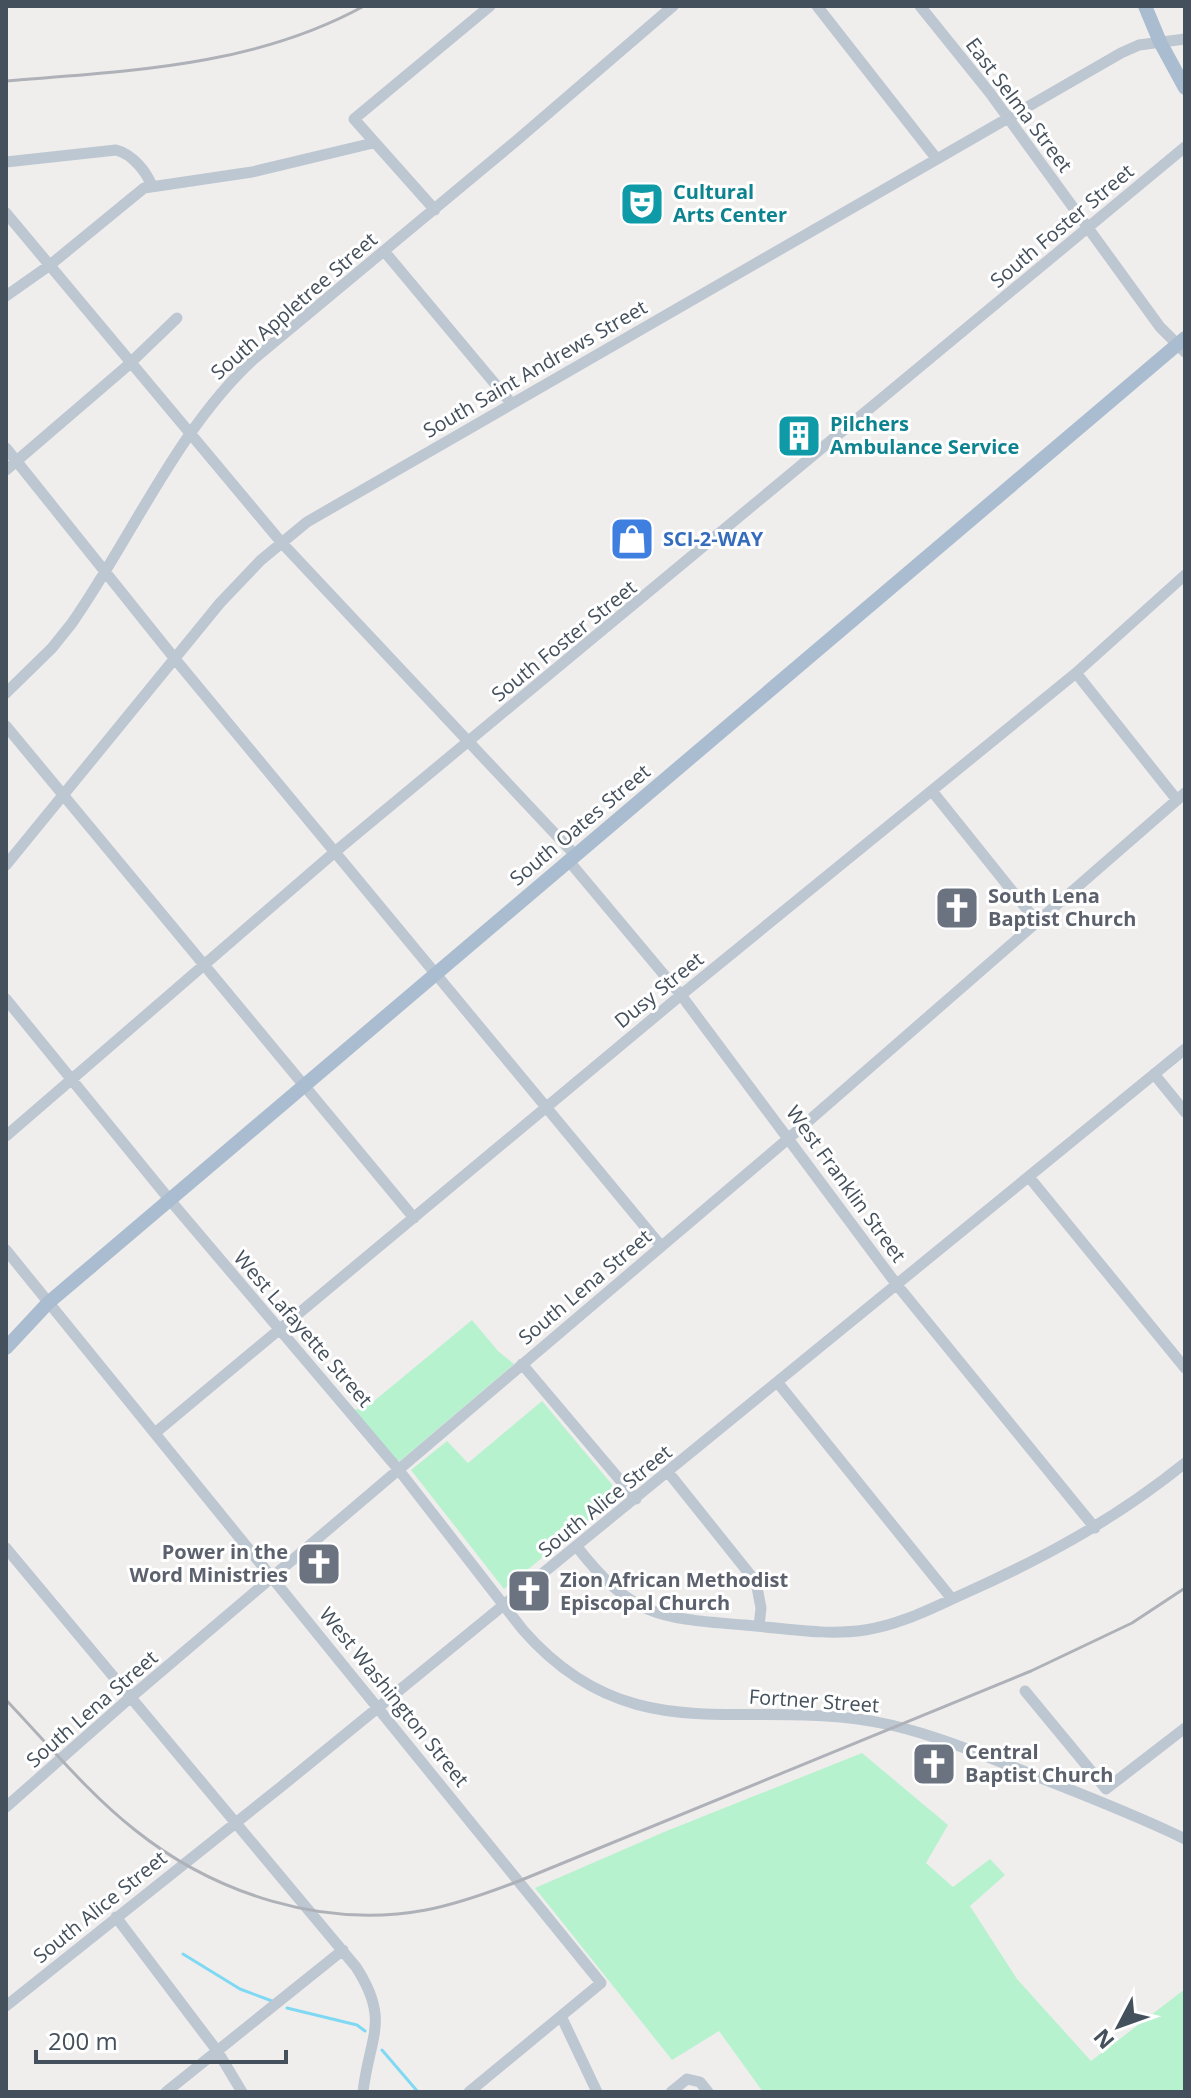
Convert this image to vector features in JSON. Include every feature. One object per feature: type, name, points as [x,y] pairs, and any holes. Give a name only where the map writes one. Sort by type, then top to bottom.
[{"type":"main road","points":[[1145,6],[1185,88]]},
{"type":"main road","name":"South Oates Street","points":[[6,1348],[48,1303],[169,1199],[1183,345]]},
{"type":"street","points":[[435,210],[354,119],[490,6]]},
{"type":"street","name":"South Appletree Street","points":[[6,693],[52,648],[85,604],[191,433],[241,371],[673,6]]},
{"type":"street","points":[[817,6],[936,158]]},
{"type":"street","name":"East Selma Street","points":[[920,6],[1007,117],[1160,327],[1183,345]]},
{"type":"street","name":"South Saint Andrews Street","points":[[6,865],[237,585],[281,542],[336,504],[1121,53],[1139,45],[1185,39]]},
{"type":"street","points":[[6,296],[50,265],[136,193],[152,186],[252,172],[373,143]]},
{"type":"street","name":"South Foster Street","points":[[6,1136],[336,851],[1185,147]]},
{"type":"street","points":[[6,162],[116,150],[129,156],[152,186]]},
{"type":"street","name":"West Franklin Street","points":[[6,213],[281,542],[469,742],[572,858],[681,995],[897,1285],[1095,1528]]},
{"type":"street","points":[[384,251],[511,403]]},
{"type":"street","points":[[6,470],[177,318]]},
{"type":"street","points":[[6,448],[175,659],[661,1246]]},
{"type":"street","name":"Dusy Street","points":[[155,1433],[681,995],[1076,673],[1185,575]]},
{"type":"street","points":[[1076,673],[1181,796]]},
{"type":"street","points":[[6,726],[414,1218]]},
{"type":"street","points":[[932,791],[1037,922]]},
{"type":"street","name":"South Lena Street","points":[[6,1807],[131,1697],[789,1138],[1181,796]]},
{"type":"street","name":"West Lafayette Street","points":[[6,999],[169,1199],[398,1469],[504,1606]]},
{"type":"street","name":"South Alice Street","points":[[6,2006],[379,1708],[1185,1049]]},
{"type":"street","points":[[1154,1074],[1185,1112]]},
{"type":"street","points":[[1029,1177],[1185,1368]]},
{"type":"street","name":"West Washington Street","points":[[6,1250],[601,1983],[561,2016]]},
{"type":"street","points":[[522,1364],[636,1499]]},
{"type":"street","points":[[778,1383],[952,1599]]},
{"type":"street","points":[[577,1547],[602,1579],[652,1611],[684,1620],[812,1632],[862,1631],[886,1626],[1031,1563],[1095,1528],[1185,1463]]},
{"type":"street","points":[[668,1472],[756,1582],[761,1608],[759,1626]]},
{"type":"street","points":[[6,1548],[343,1950],[365,1981],[376,2013],[375,2036],[363,2092]]},
{"type":"street","name":"Fortner Street","points":[[504,1606],[538,1648],[568,1673],[601,1692],[636,1706],[668,1712],[795,1715],[886,1724],[933,1737],[1104,1803],[1185,1839]]},
{"type":"street","points":[[1025,1691],[1106,1789]]},
{"type":"street","points":[[1104,1803],[1106,1789],[1185,1728]]},
{"type":"street","points":[[116,1917],[218,2052],[242,2092]]},
{"type":"street","points":[[166,2092],[343,1950]]},
{"type":"street","points":[[469,2092],[561,2016],[597,2092]]},
{"type":"street","points":[[671,2092],[687,2079],[700,2082],[708,2092]]},
{"type":"green space","points":[[472,1320],[498,1351],[514,1364],[400,1461],[397,1460],[354,1410],[368,1406]]},
{"type":"green space","points":[[542,1401],[620,1494],[504,1589],[411,1470],[447,1441],[468,1463]]},
{"type":"green space","points":[[862,1753],[948,1825],[926,1863],[953,1887],[990,1859],[1005,1875],[970,1906],[1017,1979],[1091,2061],[1185,1989],[1185,2092],[763,2092],[719,2031],[672,2060],[535,1888],[664,1832]]},
{"type":"waterway","points":[[183,1954],[240,1989],[272,2001]]},
{"type":"waterway","points":[[287,2008],[357,2025],[365,2031]]},
{"type":"waterway","points":[[382,2050],[418,2092]]},
{"type":"railway","points":[[6,81],[144,69],[234,54],[322,26],[364,6]]},
{"type":"railway","points":[[6,1700],[84,1784],[117,1815],[166,1853],[235,1888],[272,1901],[348,1915],[387,1915],[450,1905],[519,1881],[1031,1671],[1132,1623],[1185,1588]]},
{"type":"place","name":"Cultural Arts Center","points":[[642,204]]},
{"type":"place","name":"Pilchers Ambulance Service","points":[[799,436]]},
{"type":"place","name":"SCI-2-WAY","points":[[632,539]]},
{"type":"place","name":"South Lena Baptist Church","points":[[957,908]]},
{"type":"place","name":"Power in the Word Ministries","points":[[319,1564]]},
{"type":"place","name":"Zion African Methodist Episcopal Church","points":[[529,1591]]},
{"type":"place","name":"Central Baptist Church","points":[[934,1764]]}]
